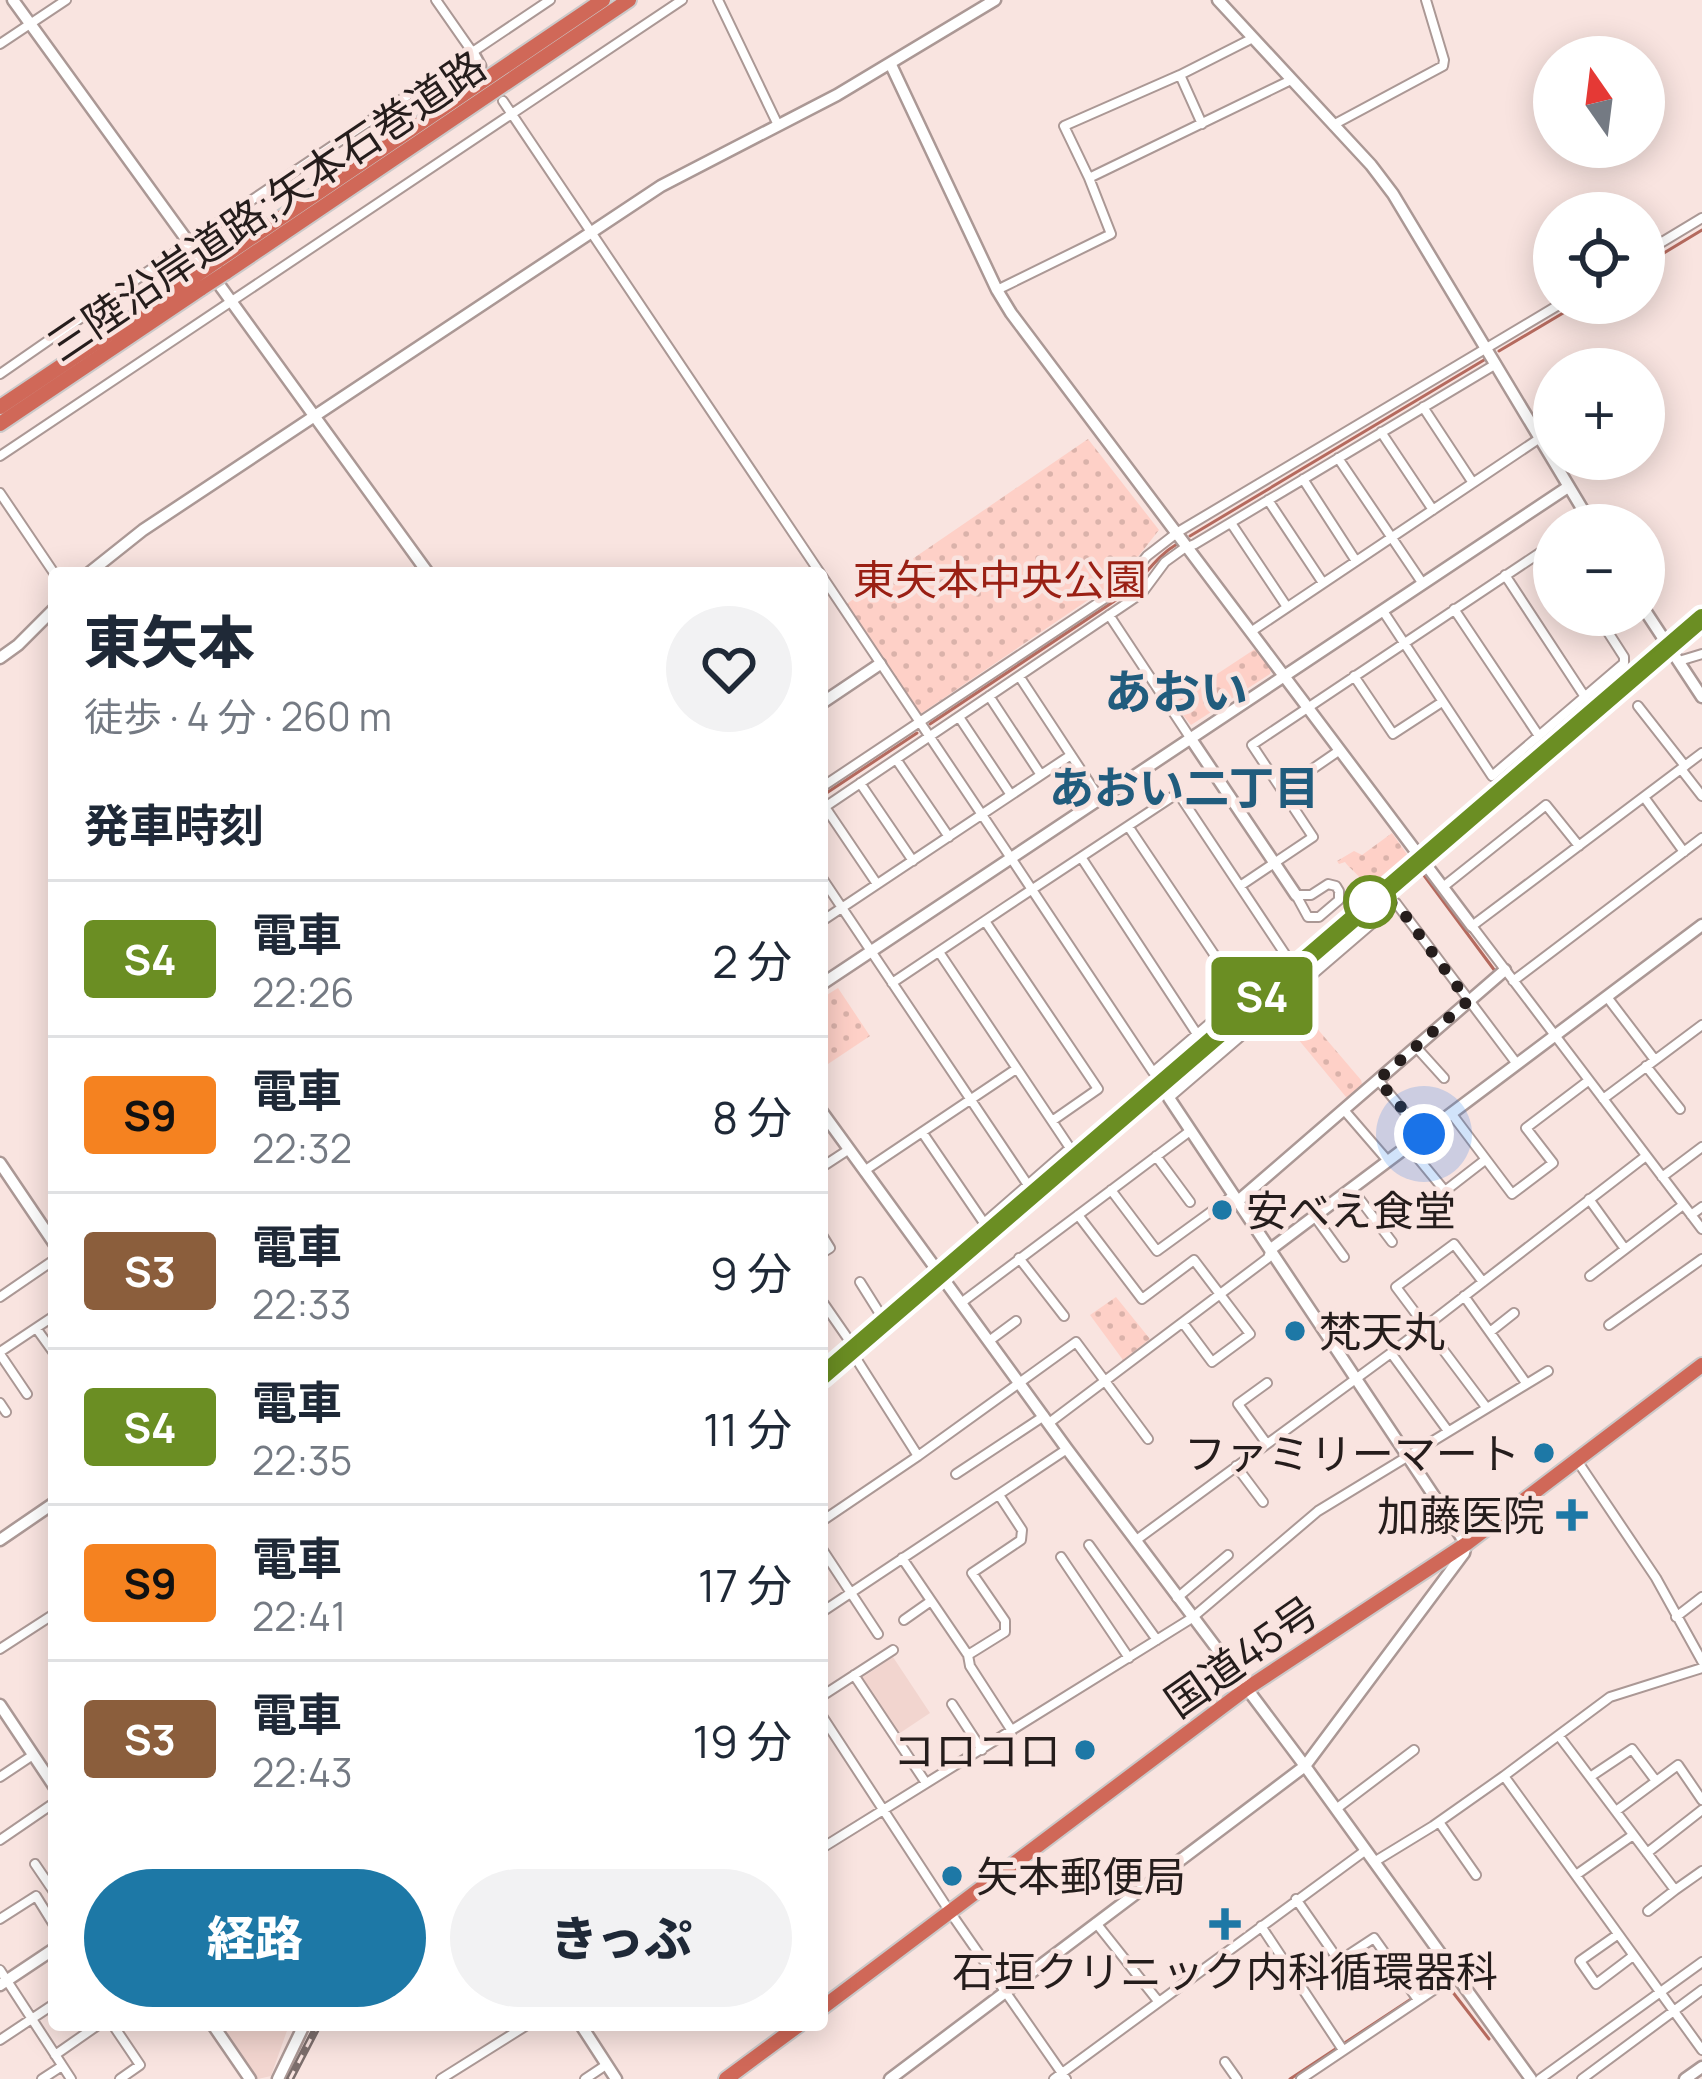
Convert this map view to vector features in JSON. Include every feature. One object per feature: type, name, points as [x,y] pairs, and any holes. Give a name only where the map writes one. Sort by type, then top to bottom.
[{"type":"highway","name":"三陸沿岸道路;矢本石巻道路","points":[[0,424],[603,0]]},
{"type":"highway","name":"三陸沿岸道路;矢本石巻道路","points":[[221,267],[629,0]]},
{"type":"highway","name":"三陸沿岸道路;矢本石巻道路","points":[[0,407],[199,282]]},
{"type":"highway","name":"国道45号","points":[[828,2004],[1246,1689],[1466,1544],[1702,1365]]},
{"type":"highway","points":[[726,2079],[791,2031]]},
{"type":"street","points":[[13,0],[424,567]]},
{"type":"street","points":[[0,44],[66,0]]},
{"type":"street","points":[[436,0],[481,66]]},
{"type":"street","points":[[0,374],[550,0]]},
{"type":"street","points":[[0,455],[682,0]]},
{"type":"street","points":[[718,0],[778,124]]},
{"type":"street","points":[[97,567],[143,530],[668,182],[891,65],[995,0]]},
{"type":"street","points":[[1218,0],[1393,194],[1533,426]]},
{"type":"street","points":[[1334,125],[1443,65],[1426,0]]},
{"type":"street","points":[[997,290],[1111,234],[1064,126],[1253,38]]},
{"type":"street","points":[[891,65],[997,290],[1027,337],[1702,1229]]},
{"type":"street","points":[[1180,75],[1202,124]]},
{"type":"street","points":[[1089,178],[1292,79]]},
{"type":"street","points":[[502,101],[816,567]]},
{"type":"street","points":[[1665,241],[1702,218]]},
{"type":"street","points":[[828,783],[1122,586],[1178,532],[1533,321]]},
{"type":"street","points":[[828,805],[1142,593],[1165,562],[1189,546],[1496,364]]},
{"type":"street","points":[[1423,407],[1473,483]]},
{"type":"street","points":[[1381,432],[1433,509]]},
{"type":"street","points":[[1252,631],[1533,443]]},
{"type":"street","points":[[1338,458],[1423,584]]},
{"type":"street","points":[[1303,479],[1356,561]]},
{"type":"street","points":[[1564,480],[1579,504]]},
{"type":"street","points":[[828,981],[1568,487]]},
{"type":"street","points":[[0,493],[50,567]]},
{"type":"street","points":[[1268,500],[1323,584]]},
{"type":"street","points":[[1231,523],[1287,607]]},
{"type":"street","points":[[1240,886],[1313,837],[1252,745],[1533,557]]},
{"type":"street","points":[[1505,575],[1585,697]]},
{"type":"street","points":[[828,586],[982,814],[1032,890],[1153,1072],[1287,957],[1178,793],[1081,857],[1032,890],[892,983]]},
{"type":"street","points":[[1454,609],[1539,736]]},
{"type":"street","points":[[1383,611],[1492,776],[1624,663],[1611,636]]},
{"type":"street","points":[[0,658],[48,615]]},
{"type":"street","points":[[1109,615],[1296,900],[1312,918],[1340,897],[1336,886],[1328,884],[1311,895],[1296,895]]},
{"type":"street","points":[[1661,636],[1702,697]]},
{"type":"street","points":[[1677,662],[1702,654]]},
{"type":"street","points":[[828,699],[880,664]]},
{"type":"street","points":[[1019,676],[1101,799]]},
{"type":"street","points":[[1354,676],[1393,734],[1442,702]]},
{"type":"street","points":[[989,696],[1041,775]]},
{"type":"street","points":[[1637,706],[1702,796]]},
{"type":"street","points":[[959,717],[1011,795]]},
{"type":"street","points":[[1282,790],[1341,750]]},
{"type":"street","points":[[1472,926],[1702,753]]},
{"type":"street","points":[[828,917],[1071,755]]},
{"type":"street","points":[[896,759],[949,837]]},
{"type":"street","points":[[860,783],[913,861]]},
{"type":"street","points":[[1644,797],[1684,852]]},
{"type":"street","points":[[1443,887],[1546,805],[1580,846]]},
{"type":"street","points":[[828,814],[877,884]]},
{"type":"street","points":[[1128,826],[1242,996]]},
{"type":"street","points":[[1111,1190],[1157,1251],[1236,1198],[1468,1001],[1702,838]]},
{"type":"street","points":[[1081,857],[1197,1034]]},
{"type":"street","points":[[828,887],[1028,1185]]},
{"type":"street","points":[[890,2079],[1305,1766],[1464,1553],[1466,1544],[1169,1098],[1396,903],[1517,1064]]},
{"type":"street","points":[[985,921],[1098,1088],[1052,1121]]},
{"type":"street","points":[[956,1474],[1105,1381],[1268,1258],[1271,1250],[1315,1216],[1702,925]]},
{"type":"street","points":[[922,1132],[984,1223],[1070,1148],[939,952]]},
{"type":"street","points":[[1606,998],[1680,1109]]},
{"type":"street","points":[[1603,1099],[1702,1025]]},
{"type":"street","points":[[1416,1047],[1444,1078]]},
{"type":"street","points":[[864,1171],[1016,1069]]},
{"type":"street","points":[[1378,1080],[1424,1134]]},
{"type":"street","points":[[1451,1113],[1512,1194],[1553,1163],[1526,1128],[1588,1080]]},
{"type":"street","points":[[1343,1109],[1388,1161]]},
{"type":"street","points":[[828,1121],[1366,1850],[1449,1980],[1536,2079],[1702,1962]]},
{"type":"street","points":[[961,1303],[1190,1131]]},
{"type":"street","points":[[1408,1146],[1445,1192],[1485,1160]]},
{"type":"street","points":[[1662,1177],[1702,1147]]},
{"type":"street","points":[[828,1163],[848,1150]]},
{"type":"street","points":[[1156,1156],[1190,1202]]},
{"type":"street","points":[[1136,1541],[1646,1156]]},
{"type":"street","points":[[1,1168],[48,1235]]},
{"type":"street","points":[[1352,1189],[1392,1242]]},
{"type":"street","points":[[1589,1199],[1625,1249]]},
{"type":"street","points":[[1590,1276],[1683,1205]]},
{"type":"street","points":[[1691,1215],[1702,1207]]},
{"type":"street","points":[[1078,1215],[1142,1298],[1194,1260],[1250,1334],[1212,1362],[1183,1323]]},
{"type":"street","points":[[1315,1216],[1344,1257]]},
{"type":"street","points":[[1483,1282],[1454,1244],[1396,1287],[1486,1407]]},
{"type":"street","points":[[1019,1258],[1064,1316]]},
{"type":"street","points":[[1609,1325],[1702,1259]]},
{"type":"street","points":[[0,1297],[48,1265]]},
{"type":"street","points":[[828,1359],[937,1271]]},
{"type":"street","points":[[860,1282],[882,1317]]},
{"type":"street","points":[[1464,1296],[1526,1383]]},
{"type":"street","points":[[828,1310],[851,1343]]},
{"type":"street","points":[[1490,1332],[1514,1313]]},
{"type":"street","points":[[3,1350],[48,1320]]},
{"type":"street","points":[[989,1342],[1016,1321]]},
{"type":"street","points":[[36,1328],[48,1345]]},
{"type":"street","points":[[0,1333],[3,1350],[27,1394]]},
{"type":"street","points":[[828,1517],[1076,1342],[1148,1439]]},
{"type":"street","points":[[1391,1353],[1448,1431]]},
{"type":"street","points":[[856,1360],[918,1456]]},
{"type":"street","points":[[828,1844],[1192,1618],[1318,1511],[1548,1371]]},
{"type":"street","points":[[1267,1383],[1238,1404],[1267,1444]]},
{"type":"street","points":[[828,1608],[1067,1449]]},
{"type":"street","points":[[1374,1862],[1439,1822],[1610,1696],[1702,1664],[1656,1578],[1576,1459]]},
{"type":"street","points":[[1236,1466],[1263,1502]]},
{"type":"street","points":[[968,1655],[1005,1632],[1005,1621],[972,1573],[1022,1540],[1022,1531],[999,1495]]},
{"type":"street","points":[[0,1540],[48,1506]]},
{"type":"street","points":[[1089,1545],[1157,1640]]},
{"type":"street","points":[[1177,1598],[1228,1555]]},
{"type":"street","points":[[1061,1557],[1129,1658]]},
{"type":"street","points":[[828,1558],[878,1634]]},
{"type":"street","points":[[902,1558],[968,1655],[970,1666],[1012,1731]]},
{"type":"street","points":[[1676,1617],[1702,1597]]},
{"type":"street","points":[[904,1620],[931,1600]]},
{"type":"street","points":[[0,1649],[48,1618]]},
{"type":"street","points":[[828,1692],[892,1650]]},
{"type":"street","points":[[854,1675],[926,1784]]},
{"type":"street","points":[[952,1704],[982,1750]]},
{"type":"street","points":[[1,1708],[48,1777]]},
{"type":"street","points":[[828,1725],[1060,2077],[1366,1850]]},
{"type":"street","points":[[1558,1736],[1675,1890]]},
{"type":"street","points":[[1590,1777],[1632,1749],[1656,1781]]},
{"type":"street","points":[[1336,1810],[1414,1750]]},
{"type":"street","points":[[0,1777],[33,1755]]},
{"type":"street","points":[[1616,1810],[1678,1765],[1702,1800]]},
{"type":"street","points":[[1504,1776],[1702,2050]]},
{"type":"street","points":[[0,1840],[48,1807]]},
{"type":"street","points":[[1647,1852],[1702,1810]]},
{"type":"street","points":[[1439,1822],[1476,1876]]},
{"type":"street","points":[[1576,1875],[1633,1834]]},
{"type":"street","points":[[35,1864],[48,1883]]},
{"type":"street","points":[[1648,1911],[1702,1871]]},
{"type":"street","points":[[0,1919],[36,1896],[48,1915]]},
{"type":"street","points":[[1296,1899],[1339,1961],[1374,1938],[1416,1997]]},
{"type":"street","points":[[1096,1923],[1158,2001]]},
{"type":"street","points":[[1261,1926],[1341,2047]]},
{"type":"street","points":[[1616,1935],[1580,1961],[1596,1984],[1633,1956]]},
{"type":"street","points":[[48,1952],[2,1978],[71,2079]]},
{"type":"street","points":[[1301,2079],[1341,2047],[1449,1980]]},
{"type":"street","points":[[1582,2079],[1702,1990]]},
{"type":"street","points":[[0,2040],[48,2008]]},
{"type":"street","points":[[55,2055],[89,2031]]},
{"type":"street","points":[[117,2031],[140,2065],[120,2079]]},
{"type":"street","points":[[217,2031],[250,2079]]},
{"type":"street","points":[[278,2079],[301,2031]]},
{"type":"street","points":[[442,2079],[518,2031]]},
{"type":"street","points":[[585,2031],[616,2079]]},
{"type":"street","points":[[1225,2062],[1237,2079]]},
{"type":"street","points":[[585,2079],[607,2065]]},
{"type":"street","points":[[42,2079],[62,2066]]},
{"type":"street","points":[[1685,2079],[1702,2067]]},
{"type":"shaded area","points":[[893,1657],[930,1713],[891,1739],[854,1683]]},
{"type":"shaded area","points":[[225,2031],[287,2031],[271,2076],[258,2079]]},
{"type":"green space","name":"東矢本中央公園","points":[[1088,439],[1159,530],[1122,577],[919,715],[845,605]]},
{"type":"green space","points":[[1255,649],[1270,674],[1191,725],[1173,703]]},
{"type":"green space","points":[[1392,833],[1409,857],[1365,892],[1358,875],[1345,862],[1337,861],[1354,851],[1362,855]]},
{"type":"green space","points":[[838,988],[870,1036],[828,1064],[828,994]]},
{"type":"green space","points":[[1309,1019],[1361,1080],[1351,1096],[1346,1097],[1293,1033]]},
{"type":"green space","points":[[1116,1297],[1150,1339],[1123,1360],[1090,1315]]},
{"type":"waterway","points":[[1665,252],[1702,230]]},
{"type":"waterway","points":[[1499,351],[1545,324]]},
{"type":"waterway","points":[[1190,536],[1484,360]]},
{"type":"waterway","points":[[930,724],[1125,594],[1177,544]]},
{"type":"waterway","points":[[1678,649],[1702,629]]},
{"type":"waterway","points":[[1433,861],[1666,659]]},
{"type":"waterway","points":[[828,792],[917,733]]},
{"type":"waterway","points":[[1420,870],[1495,971]]},
{"type":"waterway","points":[[1290,2079],[1443,1978]]},
{"type":"waterway","points":[[1448,1986],[1489,2039]]},
{"type":"railway","points":[[828,1371],[1702,618]]},
{"type":"railway","points":[[290,2079],[315,2031]]},
{"type":"train","name":"S4","points":[[828,1371],[1702,618]]},
{"type":"place","name":"安べえ食堂","points":[[1222,1210]]},
{"type":"place","name":"梵天丸","points":[[1295,1331]]},
{"type":"place","name":"ファミリーマート","points":[[1544,1453]]},
{"type":"place","name":"加藤医院","points":[[1572,1515]]},
{"type":"place","name":"コロコロ","points":[[1085,1750]]},
{"type":"place","name":"矢本郵便局","points":[[952,1876]]},
{"type":"place","name":"石垣クリニック内科循環器科","points":[[1225,1924]]},
{"type":"district","name":"あおい","points":[[1176,690]]},
{"type":"district","name":"あおい二丁目","points":[[1184,787]]},
{"type":"route","points":[[1370,902],[1396,903],[1468,1001],[1378,1080],[1424,1134]]}]
